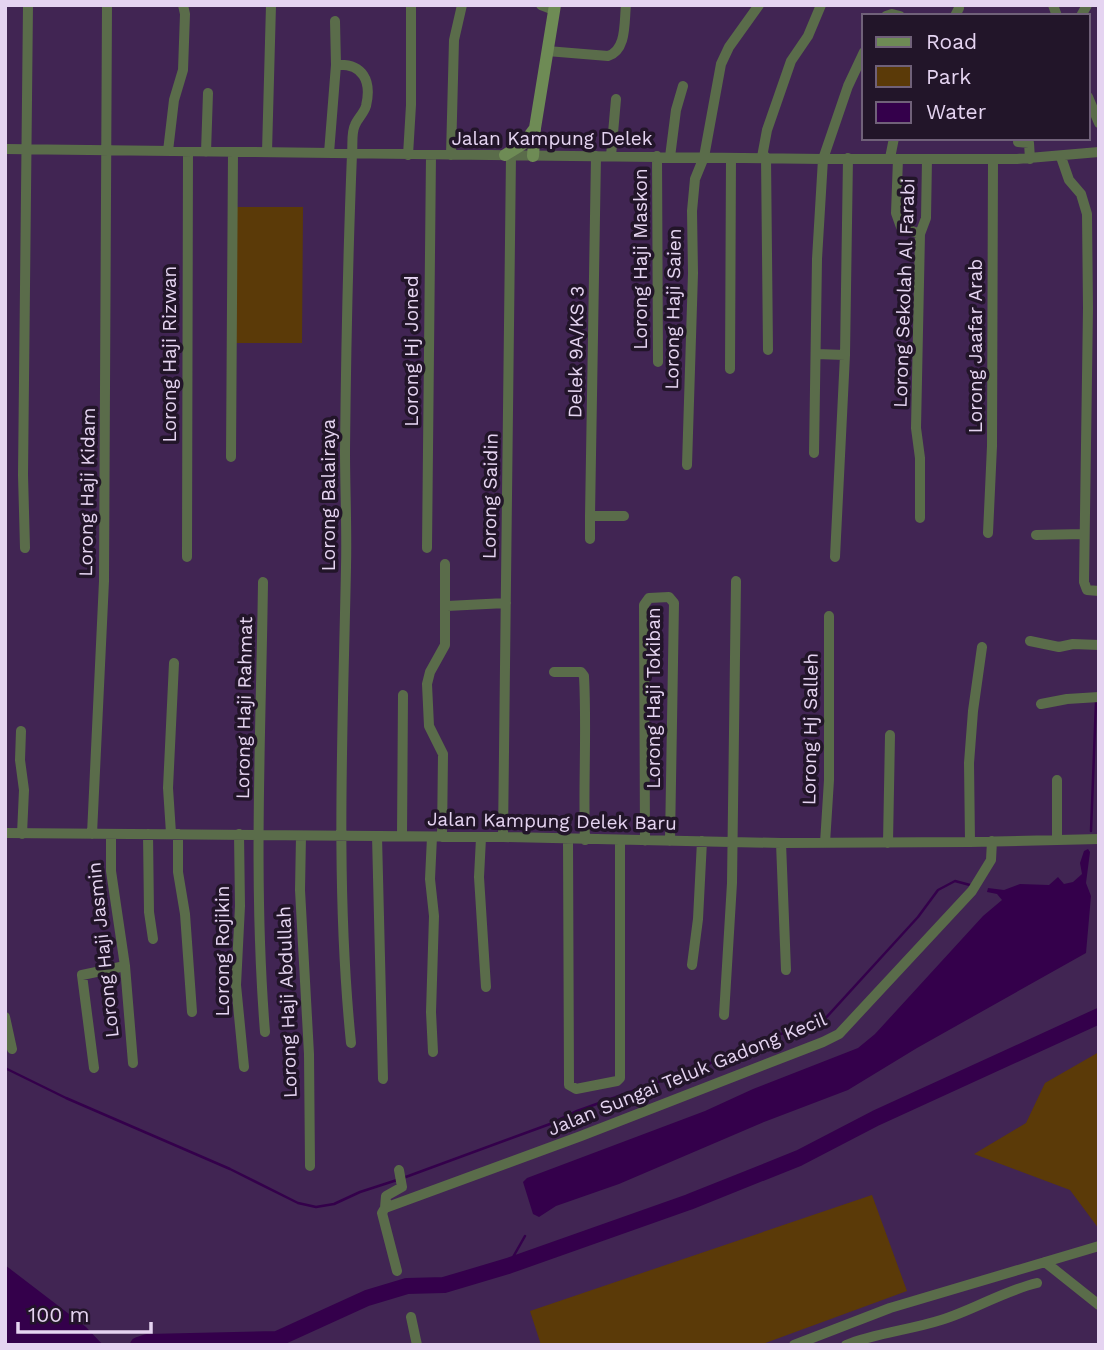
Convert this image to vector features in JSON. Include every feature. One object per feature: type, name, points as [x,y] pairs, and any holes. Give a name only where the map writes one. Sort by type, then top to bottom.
[{"type":"street","points":[[25,548],[23,475],[28,5]]},
{"type":"street","name":"Lorong Haji Kidam","points":[[92,834],[103,617],[107,5]]},
{"type":"street","points":[[169,151],[174,100],[183,70],[183,5]]},
{"type":"street","points":[[267,152],[271,5]]},
{"type":"street","points":[[408,155],[411,5]]},
{"type":"street","points":[[451,155],[454,40],[461,5]]},
{"type":"street","points":[[533,156],[554,8],[541,5]]},
{"type":"street","points":[[547,51],[615,54],[621,48],[626,5]]},
{"type":"street","name":"Lorong Haji Saien","points":[[687,464],[693,273],[692,211],[695,179],[704,157],[721,64],[729,47],[759,5]]},
{"type":"street","points":[[768,350],[764,157],[767,130],[791,61],[808,36],[821,5]]},
{"type":"street","points":[[329,153],[336,65],[335,21]]},
{"type":"street","points":[[814,453],[817,259],[822,159],[848,86],[862,56]]},
{"type":"street","name":"Lorong Balairaya","points":[[336,65],[357,67],[363,73],[367,89],[366,107],[354,128],[352,154],[345,452],[343,836],[346,988],[351,1043]]},
{"type":"street","points":[[670,156],[676,110],[683,86]]},
{"type":"street","points":[[206,152],[208,93]]},
{"type":"street","points":[[611,156],[616,99]]},
{"type":"street","points":[[508,155],[523,144],[535,128]]},
{"type":"street","points":[[894,140],[895,213],[901,227],[920,234]]},
{"type":"street","points":[[1017,159],[1018,140],[1029,143],[1030,159]]},
{"type":"street","name":"Jalan Kampung Delek","points":[[5,149],[822,159],[1030,159],[1099,152]]},
{"type":"street","name":"Lorong Haji Rizwan","points":[[187,557],[188,152]]},
{"type":"street","points":[[231,457],[233,152]]},
{"type":"street","name":"Lorong Hj Joned","points":[[427,548],[431,155]]},
{"type":"street","name":"Lorong Saidin","points":[[503,837],[508,155]]},
{"type":"street","name":"Delek 9A/KS 3","points":[[590,539],[596,156]]},
{"type":"street","name":"Lorong Haji Maskon","points":[[657,156],[658,362]]},
{"type":"street","points":[[1061,157],[1069,180],[1081,194],[1087,214],[1084,587],[1097,591]]},
{"type":"street","points":[[730,369],[731,158]]},
{"type":"street","points":[[835,557],[845,355],[848,158]]},
{"type":"street","name":"Lorong Sekolah Al Farabi","points":[[920,518],[920,458],[916,428],[920,234],[926,218],[927,159]]},
{"type":"street","name":"Lorong Jaafar Arab","points":[[988,533],[992,446],[993,159]]},
{"type":"street","points":[[816,354],[845,355]]},
{"type":"street","points":[[590,516],[624,516]]},
{"type":"street","points":[[1036,535],[1084,534]]},
{"type":"street","points":[[433,1052],[433,916],[430,879],[437,837],[443,754],[429,726],[427,684],[444,645],[447,606],[445,564]]},
{"type":"street","points":[[724,1015],[735,760],[736,581]]},
{"type":"street","name":"Lorong Haji Rahmat","points":[[263,582],[260,835],[261,961],[265,1032]]},
{"type":"street","name":"Lorong Haji Tokiban","points":[[645,841],[644,605],[649,598],[668,597],[674,603],[670,841]]},
{"type":"street","points":[[447,606],[506,603]]},
{"type":"street","name":"Lorong Hj Salleh","points":[[825,843],[829,616]]},
{"type":"street","points":[[1030,641],[1059,647],[1073,644],[1099,645]]},
{"type":"street","points":[[970,842],[969,763],[982,647]]},
{"type":"street","points":[[174,663],[169,788],[185,914],[192,1012]]},
{"type":"street","points":[[554,672],[581,672],[584,676],[586,841]]},
{"type":"street","points":[[402,836],[403,695]]},
{"type":"street","points":[[1041,704],[1092,697]]},
{"type":"street","points":[[21,731],[20,760],[24,790],[22,834]]},
{"type":"street","points":[[888,843],[890,735]]},
{"type":"street","points":[[1057,839],[1058,780]]},
{"type":"street","name":"Jalan Kampung Delek Baru","points":[[5,833],[503,837],[586,841],[781,843],[1099,838]]},
{"type":"street","name":"Lorong Haji Jasmin","points":[[111,834],[111,871],[125,966],[133,1063]]},
{"type":"street","points":[[148,834],[149,912],[153,939]]},
{"type":"street","name":"Lorong Rojikin","points":[[239,834],[240,906],[236,985],[244,1067]]},
{"type":"street","name":"Lorong Haji Abdullah","points":[[301,836],[310,1166]]},
{"type":"street","points":[[377,836],[383,1079]]},
{"type":"street","points":[[481,838],[479,877],[485,987]]},
{"type":"street","points":[[568,839],[569,1085],[576,1089],[617,1081],[620,1078],[620,841]]},
{"type":"street","points":[[692,965],[698,919],[702,841]]},
{"type":"street","name":"Jalan Sungai Teluk Gadong Kecil","points":[[388,1206],[580,1136],[839,1034],[972,891],[991,860],[992,841]]},
{"type":"street","points":[[781,843],[786,970]]},
{"type":"street","points":[[94,1068],[82,975],[125,966]]},
{"type":"street","points":[[5,1017],[12,1049]]},
{"type":"street","points":[[397,1271],[382,1213],[388,1206],[384,1199],[402,1188],[399,1170]]},
{"type":"street","points":[[794,1345],[925,1297],[1099,1246]]},
{"type":"street","points":[[1045,1262],[1099,1305]]},
{"type":"street","points":[[846,1345],[945,1318],[1013,1289],[1037,1283]]},
{"type":"street","points":[[411,1317],[417,1345]]},
{"type":"street","points":[[855,1322],[859,1342]]},
{"type":"green space","points":[[237,207],[303,207],[302,343],[236,343]]},
{"type":"green space","points":[[1099,1052],[1099,1229],[1070,1190],[974,1154],[1026,1123],[1045,1083]]},
{"type":"green space","points":[[872,1195],[907,1291],[760,1345],[541,1345],[530,1311]]},
{"type":"water","points":[[1088,849],[1090,852],[1086,883],[1091,896],[1086,953],[848,1090],[764,1122],[619,1184],[556,1206],[539,1217],[533,1214],[523,1182],[527,1178],[705,1111],[858,1048],[875,1034],[983,916],[1002,900],[997,894],[987,892],[988,888],[1004,890],[1020,884],[1049,885],[1058,877],[1064,884],[1073,882],[1082,874],[1080,863],[1084,851]]},
{"type":"water","points":[[5,1265],[86,1327],[103,1345],[5,1345]]},
{"type":"waterway","points":[[1091,831],[1096,702]]},
{"type":"waterway","points":[[403,1178],[744,1051],[761,1040],[823,1021],[918,917],[938,890],[955,881],[970,885]]},
{"type":"waterway","points":[[138,1345],[147,1342],[277,1339],[367,1298],[407,1286],[444,1285],[508,1266],[689,1202],[799,1158],[876,1118],[1099,1016]]},
{"type":"waterway","points":[[5,1068],[66,1098],[230,1169],[298,1203],[316,1207],[334,1204],[397,1180]]},
{"type":"waterway","points":[[508,1266],[525,1236]]}]
